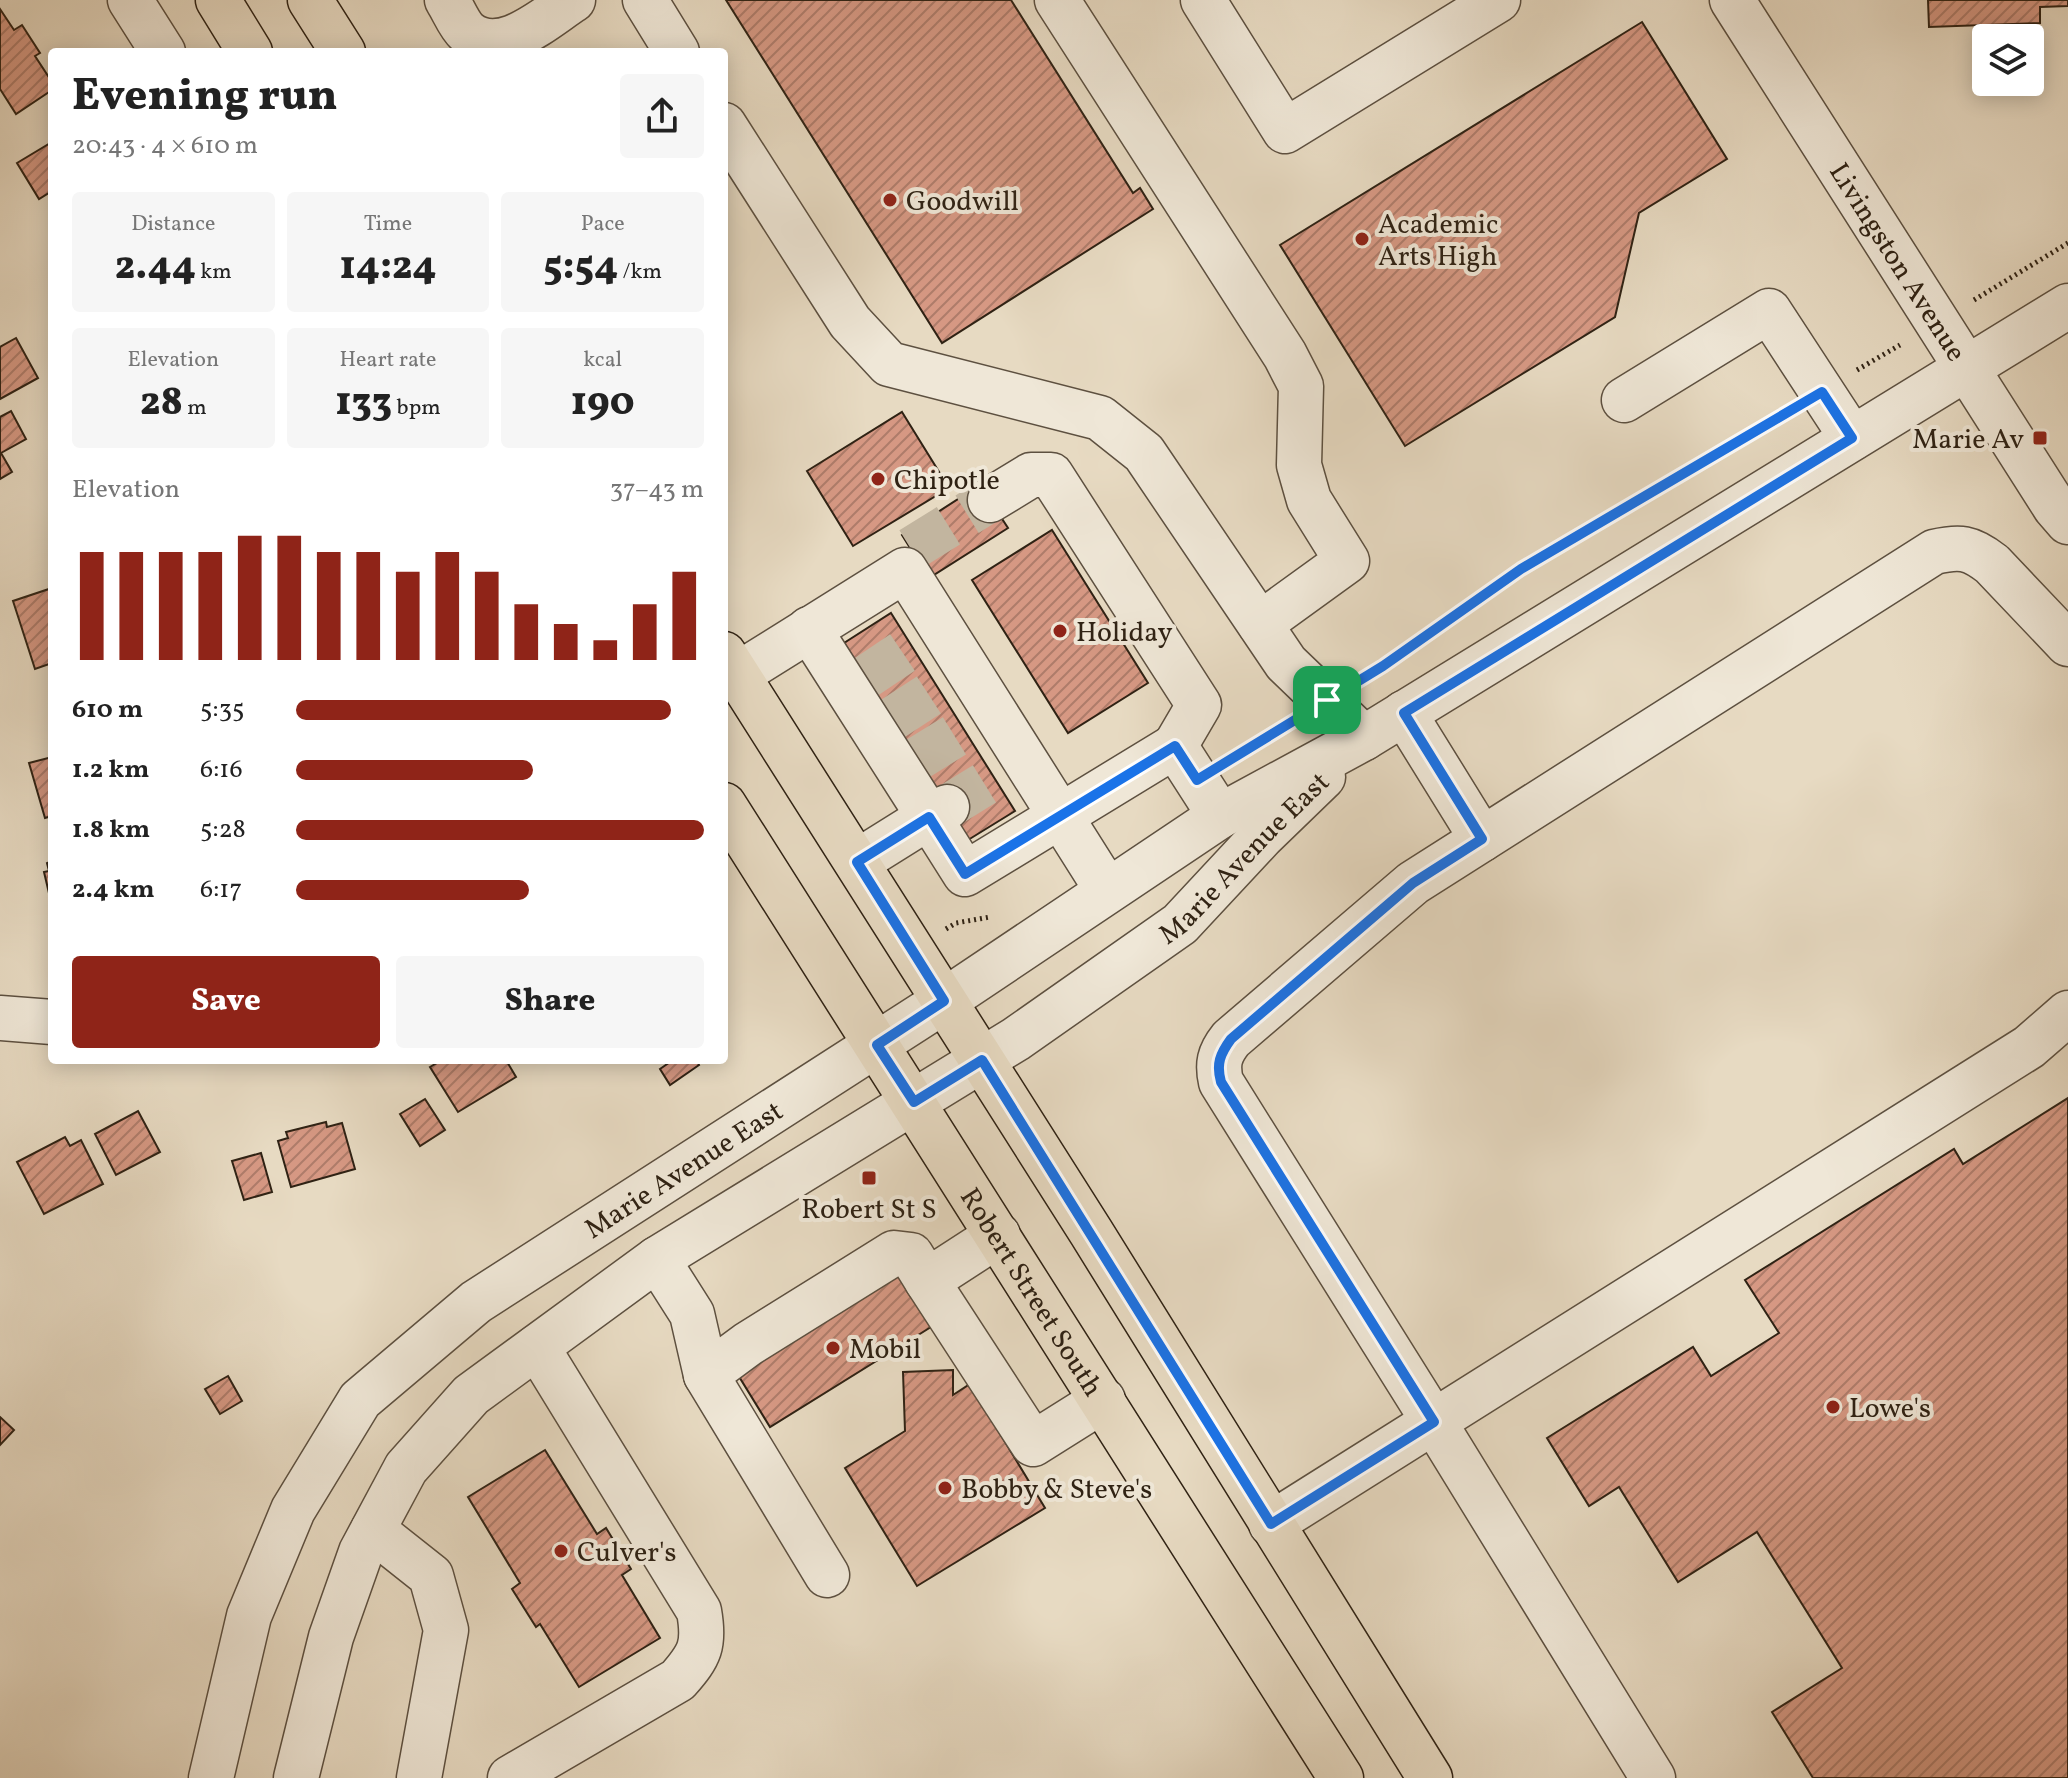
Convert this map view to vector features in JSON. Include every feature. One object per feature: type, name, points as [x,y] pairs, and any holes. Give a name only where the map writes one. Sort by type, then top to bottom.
[{"type":"main road","points":[[218,0],[248,48]]},
{"type":"main road","points":[[310,0],[340,48]]},
{"type":"main road","points":[[730,664],[982,1060],[1430,1778]]},
{"type":"main road","name":"Robert Street South","points":[[728,811],[1341,1778]]},
{"type":"street","points":[[130,0],[160,48]]},
{"type":"street","points":[[447,0],[466,31],[487,42],[516,37],[573,0]]},
{"type":"street","points":[[645,0],[671,48]]},
{"type":"street","points":[[1057,0],[1285,355],[1301,386],[1299,465],[1309,500],[1347,561],[1260,624]]},
{"type":"street","points":[[1203,0],[1285,131],[1498,0]]},
{"type":"street","name":"Livingston Avenue","points":[[1732,0],[1965,369],[2055,507],[2068,522]]},
{"type":"street","points":[[728,131],[850,322],[889,364],[1100,418],[1144,453],[1286,663],[1364,738]]},
{"type":"street","name":"Marie Avenue East","points":[[296,1778],[331,1637],[361,1552],[406,1468],[471,1395],[657,1259],[982,1060],[1180,924],[1262,836],[1364,738],[2068,306]]},
{"type":"street","points":[[1624,400],[1769,311],[1852,438]]},
{"type":"street","points":[[809,629],[856,683],[883,725],[938,812],[965,874],[1059,817],[1197,781],[1199,705],[1051,475],[1031,475],[990,500]]},
{"type":"street","points":[[1653,1778],[1221,1082],[1217,1068],[1220,1053],[1241,1030],[1413,883],[1934,552],[1956,547],[1977,552],[2068,644]]},
{"type":"street","points":[[730,664],[809,629],[908,560],[926,637],[1008,769],[1059,817],[1107,890]]},
{"type":"street","points":[[1404,713],[1482,839]]},
{"type":"street","name":"Marie Avenue East","points":[[211,1778],[249,1616],[293,1510],[360,1400],[476,1302],[877,1045],[1107,890],[1197,781],[1364,738]]},
{"type":"street","points":[[857,862],[938,812]]},
{"type":"street","points":[[1271,1524],[2029,1047],[2068,1013]]},
{"type":"street","points":[[0,1018],[48,1022]]},
{"type":"street","points":[[927,1281],[998,1235]]},
{"type":"street","points":[[706,1375],[748,1344],[894,1253],[911,1255],[1033,1444],[1103,1400]]},
{"type":"street","points":[[657,1259],[692,1314],[706,1375],[827,1575]]},
{"type":"street","points":[[510,1778],[678,1680],[695,1660],[704,1637],[699,1611],[537,1347]]},
{"type":"street","points":[[373,1530],[431,1576],[446,1630],[419,1778]]},
{"type":"path","points":[[1990,291],[2068,243]]},
{"type":"path","points":[[1197,781],[1383,666],[1521,569],[1895,348]]},
{"type":"path","points":[[956,923],[994,916]]},
{"type":"building","points":[[726,0],[1011,0],[1133,193],[1140,188],[1153,209],[942,343]]},
{"type":"building","points":[[1928,0],[2068,0],[2068,6],[2040,7],[2040,23],[1929,27]]},
{"type":"building","points":[[0,9],[14,30],[22,25],[40,53],[35,56],[48,76],[48,93],[16,114],[0,89]]},
{"type":"building","points":[[1642,22],[1727,159],[1639,213],[1615,317],[1405,446],[1280,245]]},
{"type":"building","points":[[48,144],[48,193],[39,199],[17,163]]},
{"type":"building","points":[[16,338],[38,378],[0,399],[0,347]]},
{"type":"building","points":[[11,411],[26,439],[1,453],[12,472],[0,479],[0,417]]},
{"type":"building","name":"Chipotle","points":[[902,412],[949,488],[853,546],[807,471]]},
{"type":"building","points":[[980,485],[1008,528],[929,578],[902,535]]},
{"type":"building","name":"Holiday","points":[[1052,530],[1148,683],[1068,733],[972,580]]},
{"type":"building","points":[[48,589],[48,664],[35,669],[13,601]]},
{"type":"building","points":[[891,613],[1015,811],[968,840],[844,643]]},
{"type":"building","points":[[48,758],[48,817],[45,818],[29,763]]},
{"type":"building","points":[[435,1064],[508,1064],[516,1077],[458,1112],[430,1067]]},
{"type":"building","points":[[667,1064],[699,1065],[670,1085],[660,1069]]},
{"type":"building","name":"Lowe's","points":[[2068,1098],[2068,1778],[1813,1778],[1772,1712],[1842,1668],[1757,1532],[1678,1582],[1619,1487],[1589,1506],[1547,1438],[1693,1347],[1711,1376],[1779,1333],[1745,1280],[1954,1149],[1963,1164]]},
{"type":"building","points":[[425,1099],[445,1130],[420,1146],[400,1114]]},
{"type":"building","points":[[138,1111],[160,1152],[116,1175],[95,1134]]},
{"type":"building","points":[[326,1122],[327,1127],[342,1123],[355,1169],[291,1187],[278,1141],[288,1138],[286,1132]]},
{"type":"building","points":[[65,1137],[70,1146],[81,1140],[103,1184],[44,1214],[17,1162]]},
{"type":"building","points":[[261,1153],[272,1192],[244,1200],[232,1161]]},
{"type":"building","name":"Mobil","points":[[896,1270],[931,1327],[770,1427],[735,1370]]},
{"type":"building","name":"Bobby & Steve's","points":[[953,1370],[953,1395],[970,1384],[1045,1508],[917,1586],[845,1468],[905,1431],[903,1372]]},
{"type":"building","points":[[228,1376],[242,1401],[220,1414],[205,1389]]},
{"type":"building","points":[[0,1417],[14,1430],[0,1445]]},
{"type":"building","name":"Culver's","points":[[545,1450],[597,1534],[606,1528],[631,1569],[622,1575],[660,1638],[579,1687],[540,1624],[536,1627],[512,1589],[520,1583],[468,1497]]},
{"type":"tunnel","points":[[911,549],[990,500]]},
{"type":"tunnel","points":[[866,677],[912,646]]},
{"type":"tunnel","points":[[892,719],[938,689]]},
{"type":"tunnel","points":[[917,759],[964,730]]},
{"type":"tunnel","points":[[947,807],[994,778]]},
{"type":"place","name":"Goodwill","points":[[890,200]]},
{"type":"place","name":"Academic Arts High","points":[[1362,239]]},
{"type":"place","name":"Marie Av","points":[[2040,438]]},
{"type":"place","name":"Chipotle","points":[[878,479]]},
{"type":"place","name":"Holiday","points":[[1060,631]]},
{"type":"place","name":"Robert St S","points":[[869,1178]]},
{"type":"place","name":"Mobil","points":[[833,1348]]},
{"type":"place","name":"Lowe's","points":[[1833,1407]]},
{"type":"place","name":"Bobby & Steve's","points":[[945,1488]]},
{"type":"place","name":"Culver's","points":[[561,1551]]},
{"type":"route","points":[[1822,392],[1852,438],[1404,713],[1482,839],[1413,883],[1231,1039],[1220,1053],[1217,1068],[1221,1082],[1434,1422],[1271,1524],[982,1060],[914,1102],[877,1045],[944,1001],[857,862],[929,817],[965,874],[1175,746],[1197,780],[1327,700],[1383,666],[1521,569],[1822,392]]}]
